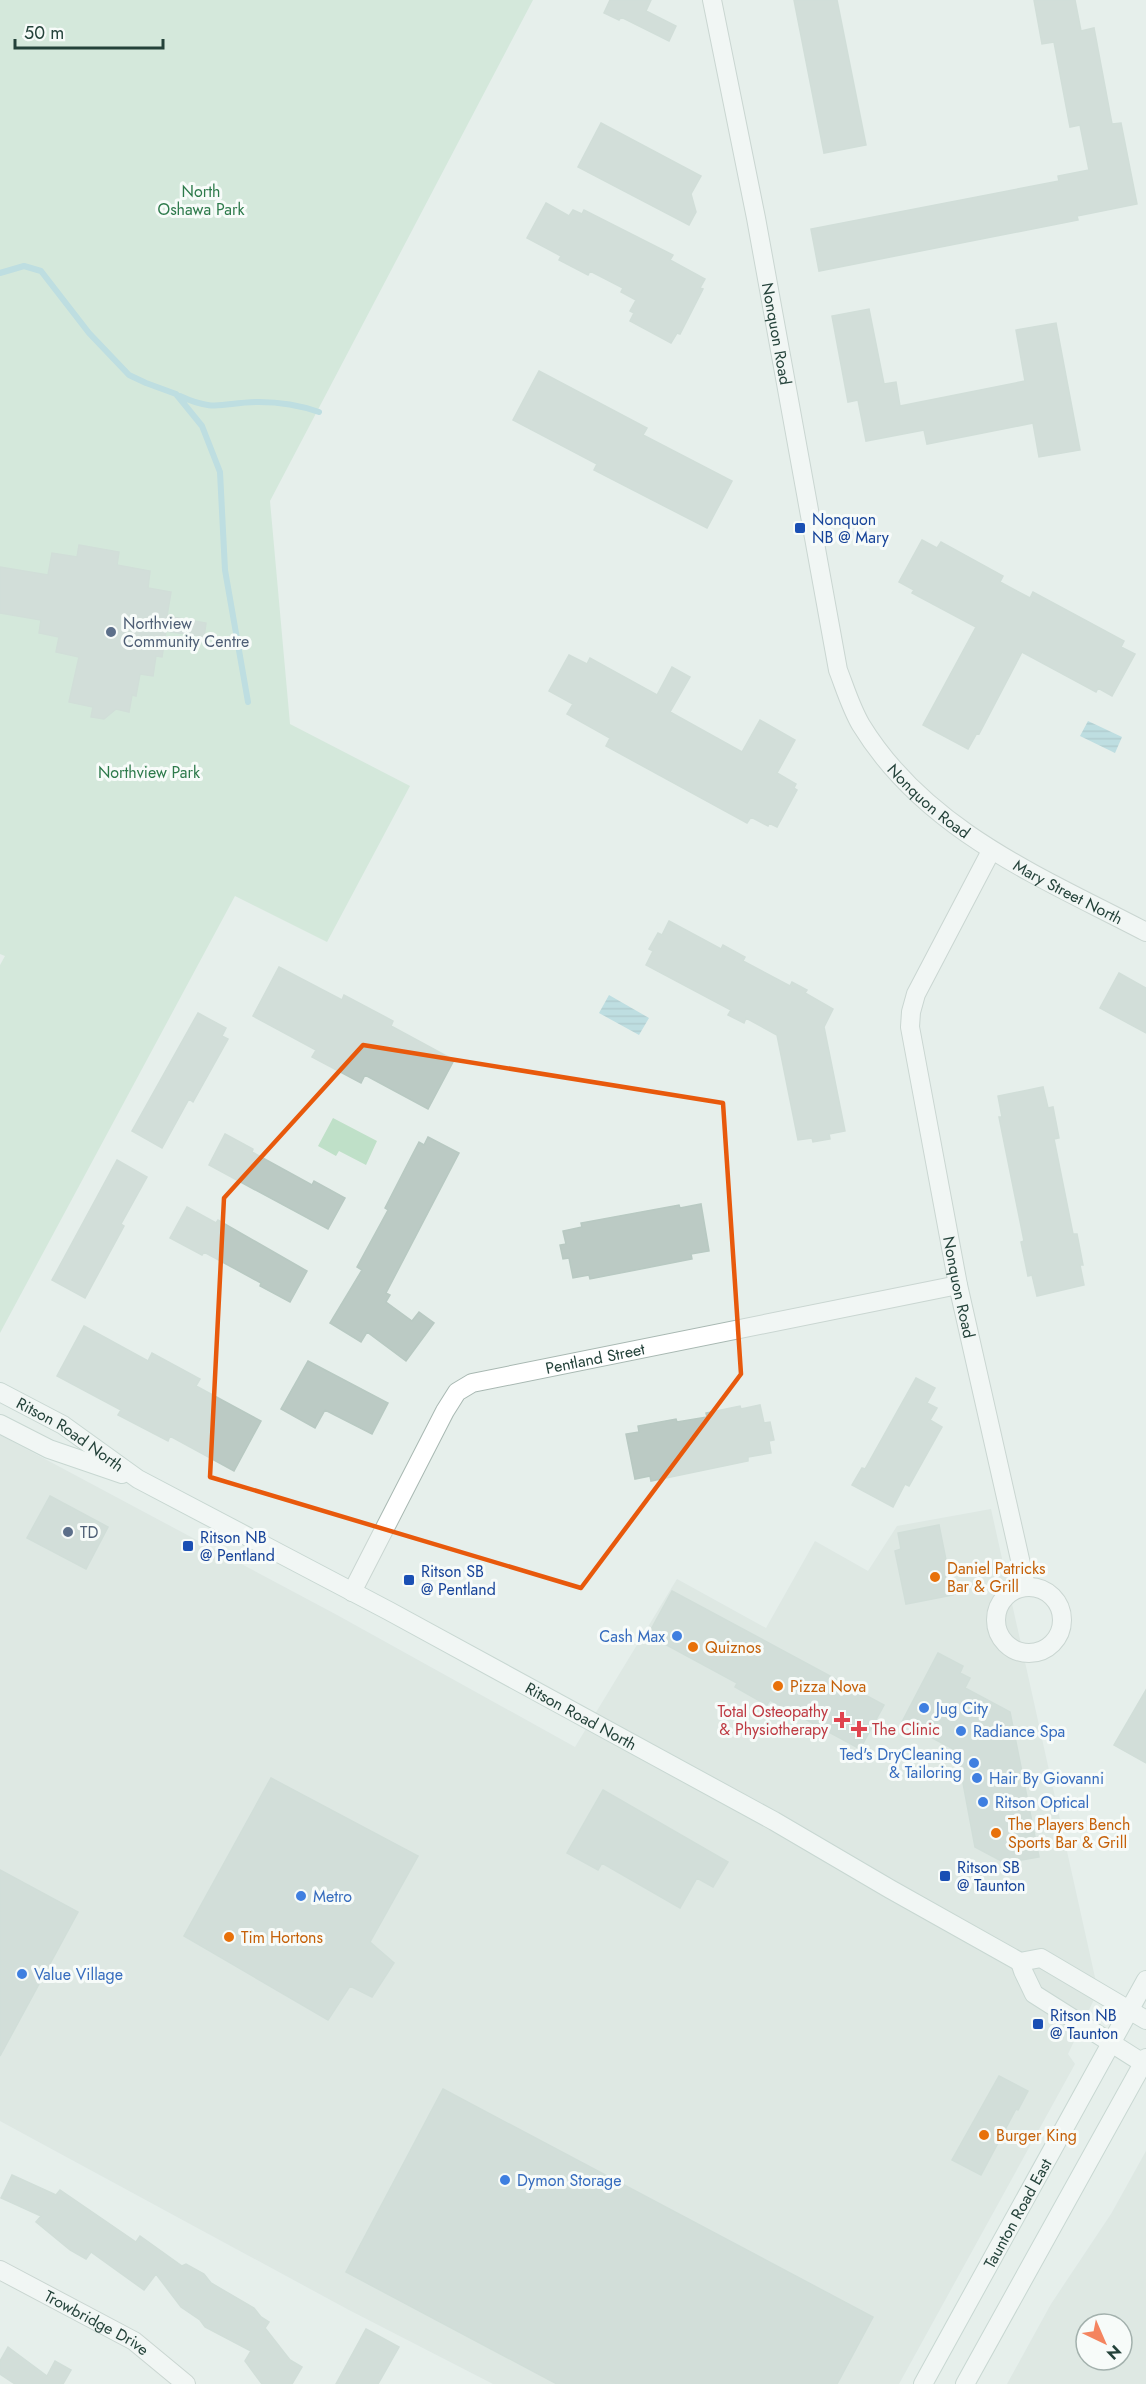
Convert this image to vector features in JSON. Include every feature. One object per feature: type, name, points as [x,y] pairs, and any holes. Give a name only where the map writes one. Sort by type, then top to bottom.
[{"type":"street","name":"Nonquon Road","points":[[712,0],[756,218],[838,670],[860,723],[890,764],[923,800],[991,851],[916,994],[910,1027],[958,1285],[1026,1586]]},
{"type":"street","name":"Mary Street North","points":[[991,851],[1146,932]]},
{"type":"street","name":"Pentland Street","points":[[352,1592],[445,1411],[457,1392],[471,1383],[958,1285]]},
{"type":"street","name":"Ritson Road North","points":[[0,1392],[63,1425],[138,1479],[352,1592],[774,1821],[1020,1962],[1041,1958],[1146,2020]]},
{"type":"street","name":"Ritson Road North","points":[[0,1424],[49,1449],[138,1479]]},
{"type":"street","points":[[965,2384],[1145,2062],[1034,1994],[1020,1962]]},
{"type":"street","name":"Taunton Road East","points":[[923,2384],[1146,1980]]},
{"type":"street","name":"Trowbridge Drive","points":[[0,2270],[134,2341],[186,2384]]},
{"type":"highlighted area","points":[[363,1045],[723,1103],[741,1374],[581,1588],[210,1477],[224,1198]]},
{"type":"shaded area","points":[[0,1435],[337,1615],[575,1747],[677,1579],[766,1628],[815,1541],[868,1571],[897,1526],[991,1509],[1098,1991],[1068,2054],[1075,2064],[899,2384],[493,2384],[349,2310],[0,2121]]},
{"type":"shaded area","points":[[1146,2151],[1146,2384],[1007,2384],[1051,2304],[1111,2214]]},
{"type":"green space","points":[[0,0],[533,0],[270,501],[290,724],[410,786],[327,942],[235,896],[0,1333],[0,965],[5,956],[0,954]]},
{"type":"green space","points":[[333,1118],[377,1141],[366,1165],[339,1151],[336,1156],[318,1146]]},
{"type":"water","points":[[1088,721],[1122,737],[1115,753],[1080,736]]},
{"type":"water","points":[[609,995],[649,1018],[639,1035],[599,1013]]},
{"type":"building","points":[[610,0],[651,0],[646,11],[676,26],[669,41],[621,17],[619,20],[604,13]]},
{"type":"building","points":[[794,0],[837,0],[866,145],[824,153]]},
{"type":"building","points":[[1034,0],[1075,0],[1081,31],[1094,28],[1112,124],[1121,123],[1137,204],[1077,216],[1078,220],[819,271],[811,229],[1059,181],[1058,176],[1089,170],[1080,125],[1070,127],[1054,42],[1042,44]]},
{"type":"building","points":[[601,123],[701,176],[691,194],[696,212],[689,225],[578,167]]},
{"type":"building","points":[[546,203],[569,216],[573,210],[582,214],[584,210],[673,255],[670,260],[705,279],[700,288],[703,289],[680,334],[677,333],[671,343],[630,321],[634,313],[630,311],[636,300],[621,292],[623,288],[590,271],[588,275],[559,260],[561,256],[527,238]]},
{"type":"building","points":[[869,309],[884,384],[896,382],[900,406],[1025,381],[1016,330],[1056,323],[1080,450],[1039,457],[1033,423],[927,444],[924,430],[866,441],[858,400],[848,402],[832,316]]},
{"type":"building","points":[[539,371],[647,428],[643,435],[732,481],[707,528],[594,470],[597,464],[513,420]]},
{"type":"building","points":[[922,540],[937,548],[941,542],[1003,576],[1000,582],[1030,598],[1033,592],[1124,641],[1121,647],[1135,654],[1112,696],[1098,688],[1096,692],[1022,652],[979,734],[977,733],[968,749],[923,725],[976,627],[912,593],[914,590],[899,582]]},
{"type":"building","name":"Northview Community Centre","points":[[79,545],[119,552],[117,565],[150,571],[148,588],[171,592],[167,616],[206,623],[204,637],[166,631],[162,657],[156,656],[153,676],[140,674],[136,696],[132,695],[129,712],[116,709],[104,719],[91,717],[93,707],[69,702],[79,657],[56,652],[59,637],[39,633],[41,620],[0,613],[0,567],[48,575],[52,553],[77,557]]},
{"type":"building","points":[[569,655],[587,664],[590,658],[657,695],[672,667],[690,677],[670,712],[742,752],[760,720],[795,740],[777,773],[796,784],[794,788],[797,790],[777,827],[769,823],[768,826],[751,817],[747,823],[606,746],[610,738],[567,714],[573,704],[549,691]]},
{"type":"building","points":[[669,921],[721,949],[723,945],[745,957],[743,961],[790,986],[792,982],[807,990],[805,993],[833,1009],[824,1027],[845,1131],[829,1134],[830,1139],[813,1142],[812,1138],[798,1140],[777,1035],[746,1018],[744,1023],[728,1015],[731,1010],[646,965],[653,951],[649,949],[658,933],[662,935]]},
{"type":"building","points":[[279,967],[342,1000],[344,995],[393,1021],[391,1026],[454,1060],[428,1109],[365,1075],[361,1083],[312,1057],[316,1050],[253,1016]]},
{"type":"building","points":[[1119,973],[1146,988],[1146,1033],[1100,1008]]},
{"type":"building","points":[[198,1013],[226,1028],[222,1036],[228,1039],[193,1102],[189,1099],[162,1148],[132,1131]]},
{"type":"building","points":[[1043,1087],[1048,1108],[1053,1107],[1059,1138],[1054,1139],[1073,1234],[1077,1234],[1084,1285],[1037,1296],[1032,1275],[1028,1276],[1021,1242],[1024,1241],[999,1117],[1002,1117],[998,1096]]},
{"type":"building","points":[[225,1134],[253,1149],[252,1152],[312,1185],[314,1181],[345,1198],[328,1229],[209,1165]]},
{"type":"building","points":[[428,1137],[459,1153],[386,1293],[390,1295],[386,1302],[412,1321],[419,1312],[434,1323],[406,1361],[367,1332],[361,1342],[330,1323],[362,1270],[357,1267],[388,1210],[385,1208],[419,1142],[424,1145]]},
{"type":"building","points":[[117,1160],[147,1177],[121,1224],[124,1226],[85,1298],[52,1280]]},
{"type":"building","points":[[701,1204],[709,1251],[691,1254],[692,1259],[590,1279],[589,1275],[573,1278],[569,1258],[563,1259],[560,1245],[566,1244],[563,1231],[582,1227],[581,1223],[679,1205],[680,1208]]},
{"type":"building","points":[[187,1207],[216,1223],[218,1220],[307,1271],[290,1302],[260,1286],[261,1283],[204,1252],[202,1255],[170,1238]]},
{"type":"building","points":[[84,1326],[148,1361],[152,1353],[200,1379],[196,1386],[261,1421],[234,1471],[170,1436],[168,1441],[118,1415],[121,1410],[57,1376]]},
{"type":"building","points":[[308,1361],[388,1403],[372,1434],[325,1410],[315,1428],[281,1409]]},
{"type":"building","points":[[916,1378],[935,1388],[927,1403],[937,1408],[930,1420],[942,1427],[909,1486],[905,1484],[893,1507],[852,1485],[862,1468],[865,1469]]},
{"type":"building","points":[[760,1405],[764,1423],[770,1422],[774,1440],[769,1441],[771,1453],[748,1457],[748,1461],[651,1481],[650,1476],[635,1479],[626,1434],[639,1432],[638,1426],[676,1419],[677,1422],[707,1417],[706,1413],[740,1406],[741,1409]]},
{"type":"building","name":"TD","points":[[50,1496],[108,1527],[86,1569],[27,1538]]},
{"type":"building","points":[[939,1525],[953,1595],[906,1604],[895,1551],[901,1549],[898,1533]]},
{"type":"building","points":[[672,1591],[884,1705],[860,1749],[770,1700],[767,1705],[735,1687],[737,1683],[648,1635]]},
{"type":"building","points":[[938,1653],[963,1666],[960,1673],[970,1678],[965,1688],[1010,1712],[1039,1857],[1005,1863],[975,1847],[957,1751],[902,1722]]},
{"type":"building","points":[[1146,1690],[1146,1763],[1114,1745]]},
{"type":"building","name":"Metro","points":[[271,1778],[418,1856],[370,1942],[394,1963],[372,1997],[350,1986],[328,2020],[184,1936]]},
{"type":"building","points":[[603,1790],[728,1862],[713,1887],[697,1878],[680,1908],[602,1863],[598,1870],[567,1853]]},
{"type":"building","name":"Value Village","points":[[0,1870],[78,1912],[0,2056]]},
{"type":"building","name":"Burger King","points":[[999,2076],[1028,2091],[981,2175],[952,2160]]},
{"type":"building","name":"Dymon Storage","points":[[443,2089],[873,2317],[837,2384],[557,2384],[346,2272]]},
{"type":"building","points":[[12,2175],[56,2195],[60,2190],[136,2242],[140,2236],[182,2266],[186,2264],[204,2274],[211,2283],[254,2308],[261,2317],[269,2322],[265,2328],[290,2360],[302,2367],[292,2384],[262,2384],[245,2361],[251,2351],[205,2327],[200,2320],[181,2307],[156,2274],[144,2290],[91,2252],[86,2259],[70,2250],[36,2222],[41,2216],[1,2198]]},
{"type":"building","points":[[366,2329],[399,2347],[378,2384],[336,2384]]},
{"type":"building","points":[[8,2347],[47,2376],[55,2361],[71,2370],[63,2384],[15,2384],[0,2374],[0,2361]]},
{"type":"waterway","points":[[0,273],[24,266],[41,271],[89,333],[129,375],[176,394],[202,426],[220,472],[225,570],[248,702]]},
{"type":"waterway","points":[[180,396],[202,404],[275,403],[319,412]]},
{"type":"place","name":"Nonquon NB @ Mary","points":[[800,528]]},
{"type":"place","name":"Northview Community Centre","points":[[111,632]]},
{"type":"place","name":"TD","points":[[68,1532]]},
{"type":"place","name":"Ritson NB @ Pentland","points":[[188,1546]]},
{"type":"place","name":"Daniel Patricks Bar & Grill","points":[[935,1577]]},
{"type":"place","name":"Ritson SB @ Pentland","points":[[409,1580]]},
{"type":"place","name":"Cash Max","points":[[677,1636]]},
{"type":"place","name":"Quiznos","points":[[693,1647]]},
{"type":"place","name":"Pizza Nova","points":[[778,1686]]},
{"type":"place","name":"Jug City","points":[[924,1708]]},
{"type":"place","name":"Total Osteopathy & Physiotherapy","points":[[842,1720]]},
{"type":"place","name":"The Clinic","points":[[859,1729]]},
{"type":"place","name":"Radiance Spa","points":[[961,1731]]},
{"type":"place","name":"Ted's DryCleaning & Tailoring","points":[[974,1763]]},
{"type":"place","name":"Hair By Giovanni","points":[[977,1778]]},
{"type":"place","name":"Ritson Optical","points":[[983,1802]]},
{"type":"place","name":"The Players Bench Sports Bar & Grill","points":[[996,1833]]},
{"type":"place","name":"Ritson SB @ Taunton","points":[[945,1876]]},
{"type":"place","name":"Metro","points":[[301,1896]]},
{"type":"place","name":"Tim Hortons","points":[[229,1937]]},
{"type":"place","name":"Value Village","points":[[22,1974]]},
{"type":"place","name":"Ritson NB @ Taunton","points":[[1038,2024]]},
{"type":"place","name":"Burger King","points":[[984,2135]]},
{"type":"place","name":"Dymon Storage","points":[[505,2180]]},
{"type":"park label","name":"North Oshawa Park","points":[[201,200]]},
{"type":"park label","name":"Northview Park","points":[[149,772]]}]
